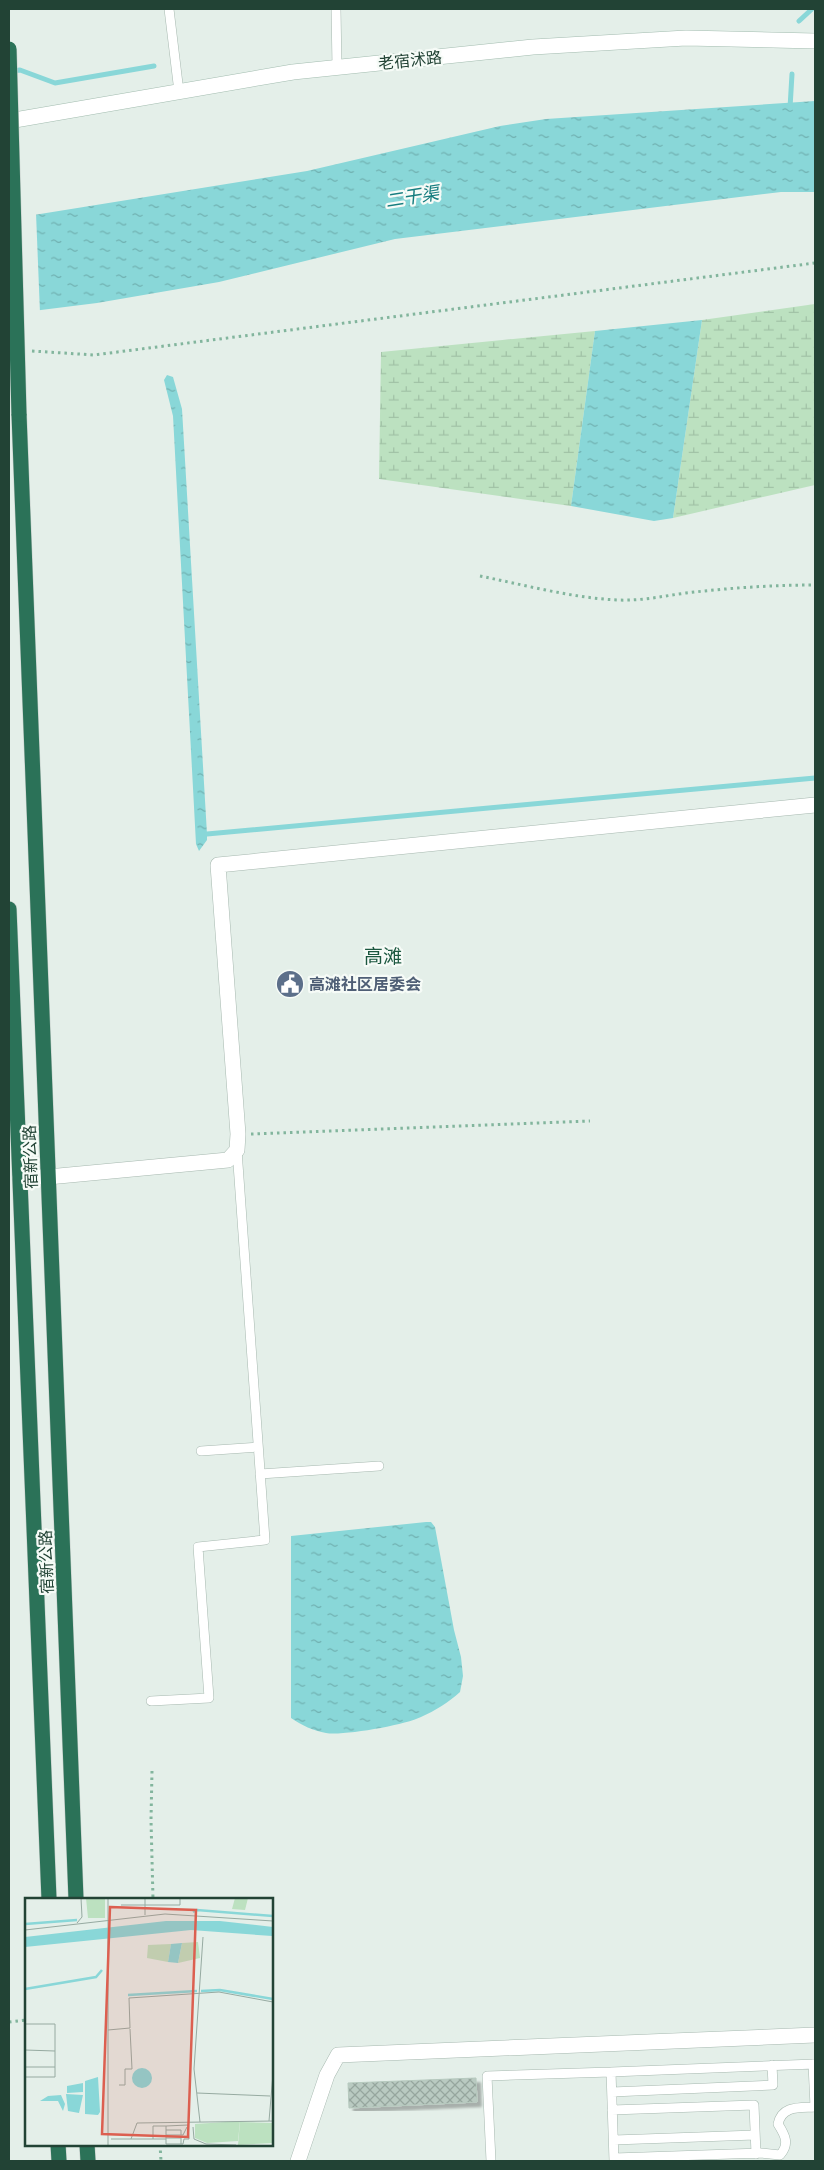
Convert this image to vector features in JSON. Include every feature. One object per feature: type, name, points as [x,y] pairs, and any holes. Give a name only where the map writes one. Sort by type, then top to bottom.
[{"type":"highway","name":"宿新公路","points":[[9,49],[19,414],[76,1898]]},
{"type":"highway","name":"宿新公路","points":[[9,909],[48,1898]]},
{"type":"highway","points":[[58,2145],[59,2161]]},
{"type":"highway","points":[[87,2145],[88,2161]]},
{"type":"street","name":"老宿沭路","points":[[9,121],[293,72],[534,47],[686,38],[815,41]]},
{"type":"street","points":[[20,1177],[48,1177],[228,1160],[237,1150],[238,1134],[218,865],[815,804]]},
{"type":"street","points":[[298,2161],[327,2075],[338,2055],[815,2034]]},
{"type":"lane","points":[[169,9],[179,92]]},
{"type":"lane","points":[[336,9],[337,68]]},
{"type":"lane","points":[[151,1702],[209,1698],[198,1547],[265,1540],[237,1150]]},
{"type":"lane","points":[[201,1451],[258,1447]]},
{"type":"lane","points":[[260,1474],[379,1466]]},
{"type":"lane","points":[[491,2161],[487,2076],[814,2064],[815,2107],[792,2108],[784,2112],[780,2117],[778,2124],[786,2139],[786,2149],[780,2155],[756,2154],[614,2160],[611,2072]]},
{"type":"lane","points":[[612,2092],[773,2085],[772,2065]]},
{"type":"lane","points":[[612,2110],[754,2105],[756,2154]]},
{"type":"lane","points":[[614,2140],[755,2135]]},
{"type":"path","points":[[27,350],[94,355],[815,263]]},
{"type":"path","points":[[480,576],[580,596],[618,600],[645,600],[685,593],[753,586],[815,585]]},
{"type":"path","points":[[238,1134],[590,1122]]},
{"type":"path","points":[[152,1771],[153,1898]]},
{"type":"path","points":[[9,2022],[25,2020]]},
{"type":"path","points":[[160,2145],[161,2161]]},
{"type":"green space","points":[[815,304],[815,485],[673,518],[702,320]]},
{"type":"green space","points":[[595,331],[571,506],[379,479],[381,352]]},
{"type":"water","name":"二干渠","points":[[815,101],[815,192],[781,192],[395,239],[219,282],[97,303],[9,314],[9,219],[307,171],[500,126],[546,119]]},
{"type":"water","points":[[702,320],[673,518],[654,521],[571,506],[595,331]]},
{"type":"water","points":[[167,375],[173,377],[182,409],[207,834],[207,840],[199,851],[196,844],[173,416],[164,380]]},
{"type":"water","points":[[431,1522],[435,1527],[454,1630],[461,1657],[463,1676],[460,1692],[442,1706],[421,1717],[374,1729],[334,1734],[326,1733],[317,1731],[291,1718],[291,1536]]},
{"type":"pier","points":[[36,213],[40,313],[9,317],[9,217]]},
{"type":"building","points":[[476,2078],[477,2102],[349,2108],[348,2083]]},
{"type":"waterway","points":[[799,21],[812,9]]},
{"type":"waterway","points":[[12,71],[20,70],[55,83],[154,66]]},
{"type":"waterway","points":[[790,108],[792,74]]},
{"type":"waterway","points":[[207,834],[815,778]]},
{"type":"place","name":"高滩社区居委会","points":[[290,984]]},
{"type":"district","name":"高滩","points":[[383,955]]}]
